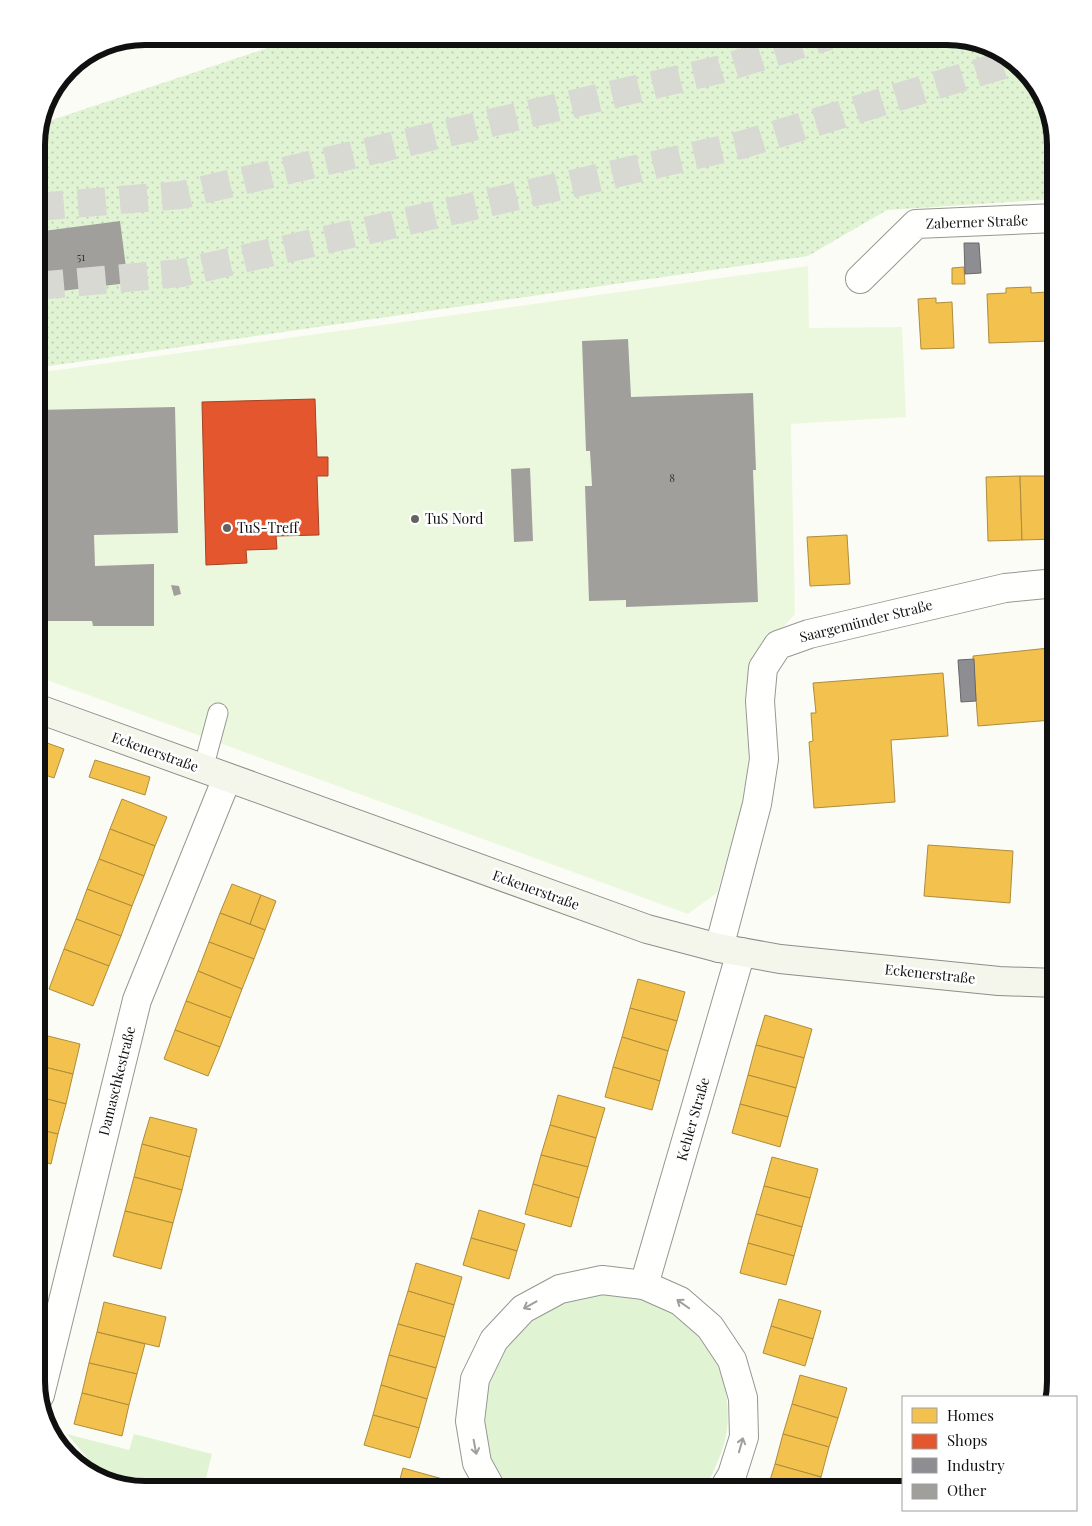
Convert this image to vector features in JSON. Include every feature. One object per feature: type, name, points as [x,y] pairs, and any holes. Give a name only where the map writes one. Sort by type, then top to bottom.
[{"type":"street","name":"Zaberner Straße","points":[[860,279],[916,224],[1047,218]]},
{"type":"street","name":"Saargemünder Straße","points":[[730,950],[764,759],[760,701],[763,668],[778,645],[809,634],[1006,588],[1047,584]]},
{"type":"street","name":"Eckenerstraße","points":[[45,711],[647,929],[730,950],[780,958],[999,981],[1047,983]]},
{"type":"street","name":"Damaschkestraße","points":[[45,1375],[137,1000],[215,774]]},
{"type":"street","name":"Kehler Straße","points":[[644,1286],[730,950]]},
{"type":"street","points":[[487,1481],[478,1463],[470,1421],[475,1379],[494,1340],[523,1309],[560,1289],[602,1280],[644,1286],[680,1301],[710,1327],[732,1360],[743,1398],[744,1437],[728,1481]]},
{"type":"lane","points":[[215,774],[218,713]]},
{"type":"green space","points":[[276,45],[953,45],[973,48],[997,58],[1018,74],[1034,95],[1044,119],[1046,132],[1047,200],[887,210],[808,256],[45,367],[45,139],[48,121]]},
{"type":"green space","name":"TuS Nord","points":[[808,266],[809,328],[902,327],[906,417],[791,424],[795,614],[752,662],[745,700],[749,755],[743,803],[717,893],[688,914],[45,679],[45,372]]},
{"type":"green space","points":[[606,1292],[644,1300],[661,1306],[678,1316],[694,1330],[707,1346],[717,1364],[724,1383],[728,1424],[724,1444],[708,1481],[505,1481],[491,1458],[484,1419],[489,1380],[506,1345],[533,1317],[567,1298]]},
{"type":"green space","points":[[67,1434],[129,1450],[134,1434],[212,1454],[205,1481],[139,1481],[113,1476],[95,1467]]},
{"type":"building: Homes","points":[[964,267],[965,284],[952,284],[952,268]]},
{"type":"building: Homes","points":[[1031,287],[1031,293],[1047,292],[1047,341],[989,343],[987,294],[1006,293],[1006,288]]},
{"type":"building: Homes","points":[[936,298],[936,303],[952,302],[954,348],[921,349],[918,299]]},
{"type":"building: Homes","points":[[1020,476],[1022,540],[988,541],[986,477]]},
{"type":"building: Homes","points":[[1020,476],[1047,476],[1047,539],[1022,540]]},
{"type":"building: Homes","points":[[847,535],[850,584],[810,586],[807,537]]},
{"type":"building: Homes","points":[[1047,648],[1047,720],[978,726],[973,656]]},
{"type":"building: Homes","points":[[943,673],[948,736],[891,740],[895,802],[814,808],[809,742],[813,741],[811,713],[816,713],[813,683]]},
{"type":"building: Homes","points":[[45,742],[64,749],[54,778],[45,775]]},
{"type":"building: Homes","points":[[95,760],[150,777],[145,795],[89,777]]},
{"type":"building: Homes","points":[[122,799],[167,817],[155,846],[110,829]]},
{"type":"building: Homes","points":[[110,829],[155,846],[144,876],[99,859]]},
{"type":"building: Homes","points":[[928,845],[1013,851],[1010,903],[924,896]]},
{"type":"building: Homes","points":[[99,859],[144,876],[132,906],[87,889]]},
{"type":"building: Homes","points":[[232,884],[261,895],[250,924],[220,913]]},
{"type":"building: Homes","points":[[87,889],[132,906],[121,936],[76,919]]},
{"type":"building: Homes","points":[[261,895],[276,901],[265,930],[250,924]]},
{"type":"building: Homes","points":[[220,913],[265,930],[254,959],[209,942]]},
{"type":"building: Homes","points":[[76,919],[121,936],[109,966],[64,949]]},
{"type":"building: Homes","points":[[209,942],[254,959],[242,989],[198,971]]},
{"type":"building: Homes","points":[[64,949],[109,966],[93,1006],[49,989]]},
{"type":"building: Homes","points":[[198,971],[242,989],[231,1018],[186,1001]]},
{"type":"building: Homes","points":[[638,979],[685,992],[677,1021],[630,1008]]},
{"type":"building: Homes","points":[[186,1001],[231,1018],[220,1047],[175,1030]]},
{"type":"building: Homes","points":[[630,1008],[677,1021],[668,1051],[622,1037]]},
{"type":"building: Homes","points":[[765,1015],[812,1029],[804,1058],[756,1045]]},
{"type":"building: Homes","points":[[175,1030],[220,1047],[208,1076],[164,1059]]},
{"type":"building: Homes","points":[[45,1035],[80,1044],[73,1074],[45,1067]]},
{"type":"building: Homes","points":[[622,1037],[668,1051],[660,1081],[613,1067]]},
{"type":"building: Homes","points":[[756,1045],[804,1058],[796,1088],[748,1075]]},
{"type":"building: Homes","points":[[45,1067],[73,1074],[66,1104],[45,1098]]},
{"type":"building: Homes","points":[[613,1067],[660,1081],[652,1110],[605,1097]]},
{"type":"building: Homes","points":[[748,1075],[796,1088],[788,1117],[740,1104]]},
{"type":"building: Homes","points":[[558,1095],[605,1108],[596,1138],[550,1125]]},
{"type":"building: Homes","points":[[45,1098],[66,1104],[58,1134],[45,1131]]},
{"type":"building: Homes","points":[[740,1104],[788,1117],[780,1147],[732,1133]]},
{"type":"building: Homes","points":[[150,1117],[197,1129],[190,1157],[142,1144]]},
{"type":"building: Homes","points":[[550,1125],[596,1138],[588,1167],[541,1155]]},
{"type":"building: Homes","points":[[45,1131],[58,1134],[51,1164],[45,1162]]},
{"type":"building: Homes","points":[[142,1144],[190,1157],[182,1190],[134,1177]]},
{"type":"building: Homes","points":[[541,1155],[588,1167],[579,1198],[533,1184]]},
{"type":"building: Homes","points":[[772,1157],[818,1169],[810,1198],[764,1186]]},
{"type":"building: Homes","points":[[134,1177],[182,1190],[173,1223],[125,1211]]},
{"type":"building: Homes","points":[[533,1184],[579,1198],[571,1227],[525,1214]]},
{"type":"building: Homes","points":[[764,1186],[810,1198],[802,1227],[756,1214]]},
{"type":"building: Homes","points":[[479,1210],[525,1224],[517,1251],[471,1238]]},
{"type":"building: Homes","points":[[125,1211],[173,1223],[161,1269],[113,1256]]},
{"type":"building: Homes","points":[[756,1214],[802,1227],[794,1256],[748,1243]]},
{"type":"building: Homes","points":[[471,1238],[517,1251],[509,1279],[463,1265]]},
{"type":"building: Homes","points":[[748,1243],[794,1256],[786,1285],[740,1273]]},
{"type":"building: Homes","points":[[416,1263],[462,1277],[454,1305],[408,1291]]},
{"type":"building: Homes","points":[[408,1291],[454,1305],[445,1337],[398,1324]]},
{"type":"building: Homes","points":[[779,1299],[821,1311],[813,1339],[771,1326]]},
{"type":"building: Homes","points":[[104,1302],[166,1317],[159,1347],[97,1332]]},
{"type":"building: Homes","points":[[398,1324],[445,1337],[436,1368],[389,1355]]},
{"type":"building: Homes","points":[[771,1326],[813,1339],[805,1366],[763,1353]]},
{"type":"building: Homes","points":[[97,1332],[145,1344],[137,1374],[89,1363]]},
{"type":"building: Homes","points":[[389,1355],[436,1368],[427,1399],[381,1385]]},
{"type":"building: Homes","points":[[89,1363],[137,1374],[129,1405],[82,1393]]},
{"type":"building: Homes","points":[[800,1375],[847,1388],[838,1418],[792,1404]]},
{"type":"building: Homes","points":[[381,1385],[427,1399],[419,1428],[373,1415]]},
{"type":"building: Homes","points":[[82,1393],[129,1405],[122,1436],[74,1424]]},
{"type":"building: Homes","points":[[792,1404],[838,1418],[829,1447],[783,1434]]},
{"type":"building: Homes","points":[[373,1415],[419,1428],[410,1458],[364,1445]]},
{"type":"building: Homes","points":[[783,1434],[829,1447],[821,1477],[775,1464]]},
{"type":"building: Homes","points":[[775,1464],[821,1477],[820,1481],[770,1481]]},
{"type":"building: Homes","points":[[403,1468],[450,1481],[399,1481]]},
{"type":"building: Shops","points":[[315,399],[317,457],[328,457],[328,476],[317,476],[319,535],[276,536],[277,549],[246,550],[247,563],[206,565],[202,402]]},
{"type":"building: Industry","points":[[964,243],[979,243],[981,273],[965,274]]},
{"type":"building: Industry","points":[[974,659],[976,701],[961,702],[958,660]]},
{"type":"building: Other","points":[[120,221],[128,283],[45,293],[45,231]]},
{"type":"building: Other","points":[[628,339],[631,397],[753,393],[756,470],[753,470],[758,602],[626,607],[626,600],[589,601],[585,486],[592,486],[590,451],[586,451],[582,341]]},
{"type":"building: Other","points":[[175,407],[178,533],[94,535],[95,566],[154,564],[154,626],[93,626],[92,621],[45,621],[45,410]]},
{"type":"building: Other","points":[[530,468],[533,541],[514,542],[511,469]]},
{"type":"building: Other","points":[[171,585],[179,586],[181,594],[174,596]]},
{"type":"tunnel","points":[[45,206],[181,195],[718,70],[800,45]]},
{"type":"tunnel","points":[[45,285],[181,273],[741,145],[1006,64]]},
{"type":"place","name":"TuS Nord","points":[[415,519]]},
{"type":"place","name":"TuS-Treff","points":[[227,528]]}]
